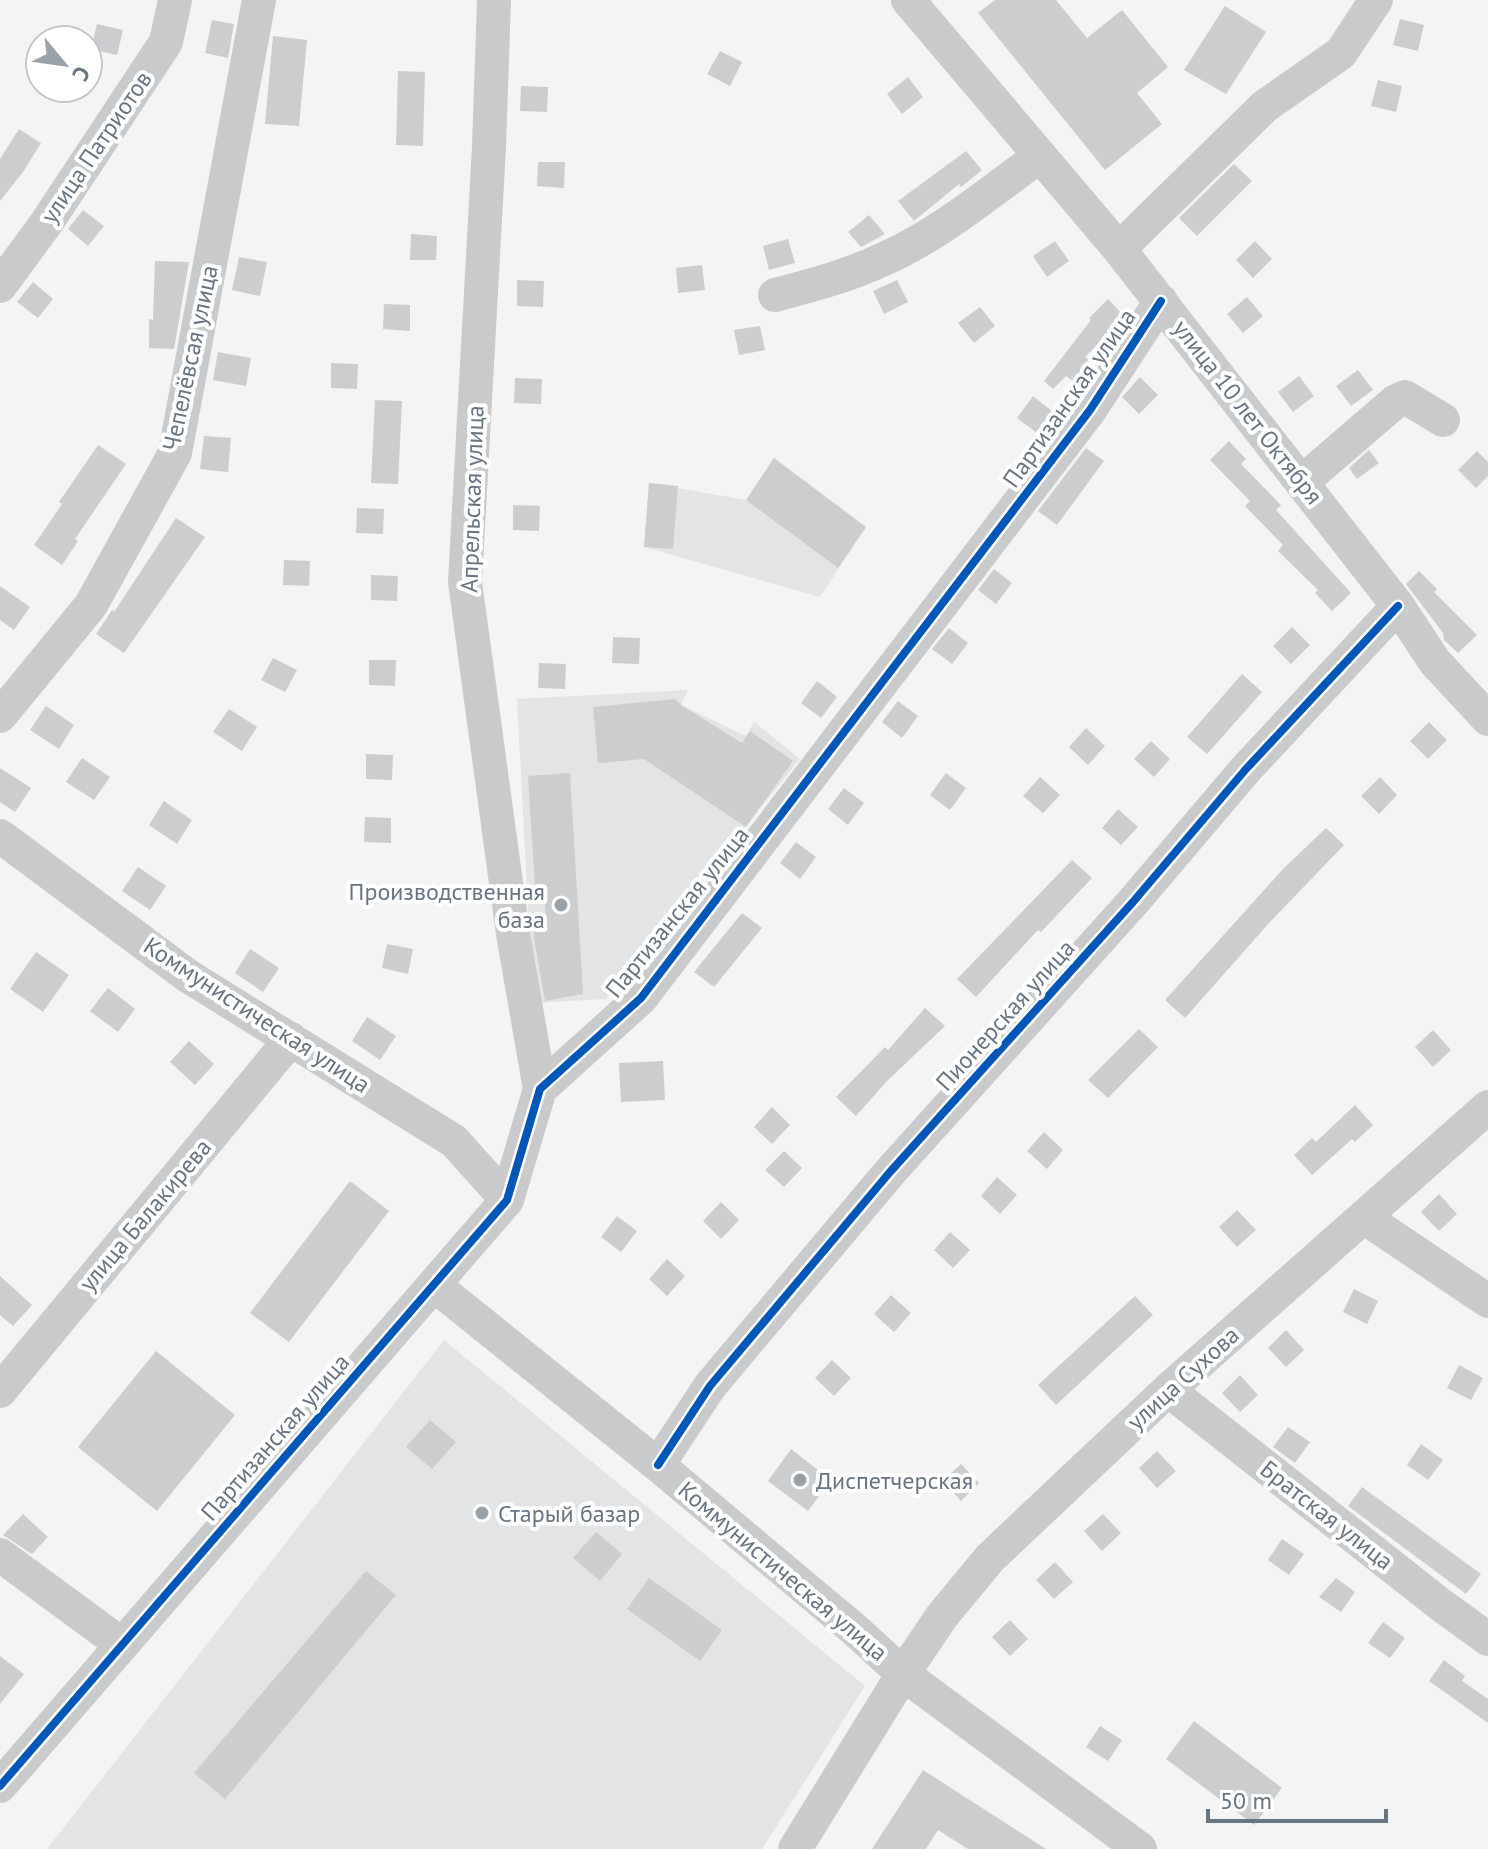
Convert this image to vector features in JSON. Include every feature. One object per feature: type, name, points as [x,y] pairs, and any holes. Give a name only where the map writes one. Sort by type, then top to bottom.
[{"type":"street","name":"улица Патриотов","points":[[0,286],[55,210],[166,42],[175,0]]},
{"type":"street","name":"Чепелёвсая улица","points":[[0,716],[91,605],[175,453],[259,0]]},
{"type":"street","name":"Апрельская улица","points":[[494,0],[465,582],[513,934],[540,1089]]},
{"type":"street","name":"улица 10 лет Октября","points":[[908,0],[1161,301],[1398,606],[1435,662],[1488,719]]},
{"type":"street","points":[[1119,249],[1265,106],[1341,53],[1376,0]]},
{"type":"street","points":[[775,295],[842,277],[888,258],[929,236],[1040,156]]},
{"type":"street","name":"Партизанская улица","points":[[0,1786],[507,1200],[540,1089],[641,998],[1090,410],[1161,301]]},
{"type":"street","points":[[1302,482],[1396,401],[1405,397],[1443,420]]},
{"type":"street","name":"Пионерская улица","points":[[658,1465],[710,1386],[890,1172],[1133,902],[1246,769],[1398,606]]},
{"type":"street","name":"Коммунистическая улица","points":[[0,836],[188,976],[454,1141],[507,1200]]},
{"type":"street","name":"улица Балакирева","points":[[0,1391],[291,1039]]},
{"type":"street","name":"улица Сухова","points":[[795,1849],[903,1674],[942,1616],[990,1558],[1168,1390],[1488,1107]]},
{"type":"street","points":[[1365,1218],[1488,1301]]},
{"type":"street","name":"Коммунистическая улица","points":[[434,1285],[658,1465],[903,1674],[1140,1849]]},
{"type":"street","name":"Братская улица","points":[[1168,1390],[1488,1639]]},
{"type":"street","points":[[0,1555],[121,1644]]},
{"type":"shaded area","points":[[774,458],[866,527],[820,597],[644,547],[649,483],[746,500]]},
{"type":"shaded area","points":[[688,690],[681,705],[746,736],[754,722],[800,759],[606,999],[533,1003],[517,699]]},
{"type":"shaded area","name":"Старый базар","points":[[444,1340],[865,1686],[762,1849],[47,1849]]},
{"type":"building","points":[[995,0],[1056,0],[1087,38],[1122,10],[1168,67],[1137,93],[1162,124],[1105,170],[978,13]]},
{"type":"building","points":[[1225,6],[1266,32],[1226,94],[1184,70]]},
{"type":"building","points":[[1400,19],[1424,25],[1418,51],[1393,45]]},
{"type":"building","points":[[212,20],[234,24],[228,58],[205,53]]},
{"type":"building","points":[[104,26],[123,30],[117,55],[104,52]]},
{"type":"building","points":[[273,36],[307,40],[299,126],[265,124]]},
{"type":"building","points":[[720,51],[742,62],[730,86],[707,74]]},
{"type":"building","points":[[398,71],[425,72],[423,146],[396,145]]},
{"type":"building","points":[[908,77],[923,97],[902,114],[887,94]]},
{"type":"building","points":[[1378,80],[1402,86],[1396,112],[1371,106]]},
{"type":"building","points":[[521,86],[548,87],[547,112],[520,111]]},
{"type":"building","points":[[19,129],[41,143],[0,201],[0,159]]},
{"type":"building","points":[[966,151],[982,170],[961,187],[959,184],[914,221],[898,201]]},
{"type":"building","points":[[538,162],[565,162],[564,188],[537,186]]},
{"type":"building","points":[[1234,164],[1252,181],[1197,236],[1179,218]]},
{"type":"building","points":[[83,210],[104,226],[88,246],[68,229]]},
{"type":"building","points":[[869,215],[885,234],[861,247],[848,232]]},
{"type":"building","points":[[411,234],[437,236],[436,260],[410,260]]},
{"type":"building","points":[[788,239],[795,263],[769,270],[763,246]]},
{"type":"building","points":[[1055,241],[1069,261],[1047,277],[1033,256]]},
{"type":"building","points":[[1255,241],[1272,259],[1253,278],[1236,260]]},
{"type":"building","points":[[239,257],[267,262],[260,296],[232,290]]},
{"type":"building","points":[[155,261],[189,262],[174,349],[149,348]]},
{"type":"building","points":[[702,265],[705,290],[678,293],[676,268]]},
{"type":"building","points":[[517,280],[544,281],[543,307],[517,306]]},
{"type":"building","points":[[897,280],[908,302],[884,314],[873,291]]},
{"type":"building","points":[[33,282],[53,299],[38,318],[17,302]]},
{"type":"building","points":[[1247,297],[1263,316],[1243,333],[1227,314]]},
{"type":"building","points":[[1108,299],[1125,317],[1085,357],[1091,361],[1075,383],[1066,376],[1053,389],[1044,381],[1091,320],[1089,318]]},
{"type":"building","points":[[384,304],[410,305],[410,331],[383,329]]},
{"type":"building","points":[[980,307],[995,326],[974,343],[958,323]]},
{"type":"building","points":[[760,326],[765,350],[739,355],[734,330]]},
{"type":"building","points":[[218,352],[251,358],[246,386],[213,380]]},
{"type":"building","points":[[331,363],[358,364],[357,389],[331,388]]},
{"type":"building","points":[[1358,370],[1373,390],[1351,406],[1336,386]]},
{"type":"building","points":[[1299,376],[1314,396],[1293,412],[1278,392]]},
{"type":"building","points":[[1140,377],[1158,395],[1139,414],[1122,397]]},
{"type":"building","points":[[515,378],[542,379],[541,404],[514,403]]},
{"type":"building","points":[[1033,396],[1053,412],[1037,433],[1017,418]]},
{"type":"building","points":[[375,400],[402,401],[398,484],[371,483]]},
{"type":"building","points":[[204,436],[231,438],[228,472],[200,469]]},
{"type":"building","points":[[1229,441],[1246,459],[1241,464],[1281,505],[1276,510],[1351,593],[1332,611],[1315,593],[1318,590],[1278,551],[1283,545],[1245,506],[1250,501],[1210,460]]},
{"type":"building","points":[[98,445],[126,464],[75,539],[78,541],[62,565],[34,545]]},
{"type":"building","points":[[1086,448],[1104,461],[1057,525],[1038,511]]},
{"type":"building","points":[[1369,450],[1379,463],[1357,479],[1349,468]]},
{"type":"building","points":[[1477,451],[1488,462],[1488,476],[1476,488],[1458,470]]},
{"type":"building","points":[[774,458],[866,527],[838,568],[746,500]]},
{"type":"building","points":[[649,483],[678,486],[673,549],[644,547]]},
{"type":"building","points":[[513,505],[540,506],[539,531],[513,530]]},
{"type":"building","points":[[357,508],[384,509],[383,534],[356,533]]},
{"type":"building","points":[[176,518],[205,537],[124,653],[96,634]]},
{"type":"building","points":[[284,560],[310,561],[309,586],[283,585]]},
{"type":"building","points":[[994,569],[1012,583],[996,604],[978,590]]},
{"type":"building","points":[[1419,571],[1437,589],[1434,592],[1477,635],[1458,653],[1444,640],[1443,633],[1406,584]]},
{"type":"building","points":[[371,575],[398,576],[397,601],[371,600]]},
{"type":"building","points":[[0,586],[30,607],[14,630],[0,620]]},
{"type":"building","points":[[1292,627],[1310,645],[1291,664],[1273,646]]},
{"type":"building","points":[[949,628],[968,643],[952,664],[932,649]]},
{"type":"building","points":[[613,637],[640,638],[639,664],[612,663]]},
{"type":"building","points":[[273,658],[297,670],[285,692],[261,680]]},
{"type":"building","points":[[369,660],[396,660],[395,686],[369,685]]},
{"type":"building","points":[[539,663],[566,664],[565,689],[538,688]]},
{"type":"building","points":[[1242,674],[1262,692],[1207,754],[1187,737]]},
{"type":"building","points":[[817,681],[837,697],[821,718],[801,703]]},
{"type":"building","points":[[675,699],[742,743],[750,731],[793,761],[746,827],[644,759],[598,763],[593,707]]},
{"type":"building","points":[[898,701],[918,716],[902,738],[882,722]]},
{"type":"building","points":[[46,706],[74,725],[59,749],[30,730]]},
{"type":"building","points":[[229,709],[257,727],[242,751],[213,732]]},
{"type":"building","points":[[1429,722],[1447,740],[1428,759],[1410,741]]},
{"type":"building","points":[[1086,728],[1105,746],[1088,765],[1069,747]]},
{"type":"building","points":[[1151,741],[1170,759],[1154,777],[1134,759]]},
{"type":"building","points":[[366,754],[393,755],[392,780],[366,779]]},
{"type":"building","points":[[82,758],[110,777],[94,800],[66,782]]},
{"type":"building","points":[[0,768],[31,788],[15,812],[0,802]]},
{"type":"building","name":"Производственная база","points":[[570,773],[583,994],[545,1001],[534,938],[534,926],[546,926],[544,885],[535,885],[528,776]]},
{"type":"building","points":[[946,773],[966,788],[950,810],[930,795]]},
{"type":"building","points":[[1040,777],[1060,795],[1043,813],[1023,796]]},
{"type":"building","points":[[1380,777],[1397,795],[1379,814],[1361,796]]},
{"type":"building","points":[[844,788],[864,803],[848,825],[828,809]]},
{"type":"building","points":[[164,801],[192,820],[177,844],[149,825]]},
{"type":"building","points":[[1118,809],[1138,827],[1121,845],[1102,828]]},
{"type":"building","points":[[365,817],[391,818],[391,843],[364,842]]},
{"type":"building","points":[[1326,828],[1344,845],[1269,923],[1185,1018],[1165,1000],[1283,869]]},
{"type":"building","points":[[796,842],[816,857],[800,879],[780,863]]},
{"type":"building","points":[[1072,860],[1092,878],[976,997],[957,979]]},
{"type":"building","points":[[138,867],[166,886],[150,910],[122,891]]},
{"type":"building","points":[[742,913],[762,928],[714,987],[694,972]]},
{"type":"building","points":[[387,944],[413,949],[408,974],[382,968]]},
{"type":"building","points":[[250,949],[279,968],[263,992],[235,973]]},
{"type":"building","points":[[36,952],[69,975],[43,1012],[10,989]]},
{"type":"building","points":[[108,988],[135,1009],[118,1032],[90,1011]]},
{"type":"building","points":[[925,1008],[945,1026],[886,1082],[856,1116],[836,1097],[885,1047],[888,1050]]},
{"type":"building","points":[[367,1017],[396,1036],[380,1060],[352,1041]]},
{"type":"building","points":[[1139,1029],[1158,1047],[1108,1098],[1088,1080]]},
{"type":"building","points":[[1433,1030],[1451,1050],[1433,1067],[1415,1047]]},
{"type":"building","points":[[189,1041],[214,1064],[195,1085],[170,1062]]},
{"type":"building","points":[[663,1061],[665,1100],[621,1102],[619,1063]]},
{"type":"building","points":[[1355,1105],[1373,1125],[1355,1142],[1352,1139],[1312,1175],[1294,1155],[1312,1138],[1316,1142]]},
{"type":"building","points":[[772,1107],[790,1125],[772,1144],[754,1127]]},
{"type":"building","points":[[1044,1132],[1063,1150],[1047,1169],[1027,1151]]},
{"type":"building","points":[[784,1151],[802,1168],[784,1187],[765,1170]]},
{"type":"building","points":[[997,1177],[1017,1195],[1000,1214],[981,1196]]},
{"type":"building","points":[[350,1181],[389,1211],[289,1342],[250,1313]]},
{"type":"building","points":[[1439,1194],[1457,1214],[1439,1231],[1421,1212]]},
{"type":"building","points":[[721,1202],[739,1220],[721,1239],[703,1221]]},
{"type":"building","points":[[1237,1210],[1256,1230],[1237,1247],[1219,1227]]},
{"type":"building","points":[[617,1216],[637,1231],[621,1252],[601,1237]]},
{"type":"building","points":[[950,1232],[970,1250],[953,1268],[934,1250]]},
{"type":"building","points":[[667,1259],[685,1276],[667,1296],[649,1279]]},
{"type":"building","points":[[0,1276],[32,1305],[13,1326],[0,1315]]},
{"type":"building","points":[[1354,1289],[1378,1301],[1367,1324],[1343,1312]]},
{"type":"building","points":[[891,1295],[911,1313],[894,1332],[874,1314]]},
{"type":"building","points":[[1135,1296],[1153,1315],[1056,1405],[1038,1385]]},
{"type":"building","points":[[1286,1330],[1304,1350],[1286,1367],[1268,1348]]},
{"type":"building","points":[[156,1351],[235,1415],[157,1511],[78,1447]]},
{"type":"building","points":[[832,1360],[851,1378],[834,1396],[815,1378]]},
{"type":"building","points":[[1459,1365],[1483,1378],[1471,1400],[1447,1388]]},
{"type":"building","points":[[1240,1375],[1258,1395],[1240,1412],[1222,1393]]},
{"type":"building","points":[[430,1420],[456,1442],[432,1469],[406,1447]]},
{"type":"building","points":[[1288,1427],[1310,1442],[1295,1463],[1273,1447]]},
{"type":"building","points":[[1421,1444],[1443,1460],[1428,1480],[1407,1465]]},
{"type":"building","name":"Диспетчерская","points":[[791,1449],[831,1480],[808,1511],[768,1481]]},
{"type":"building","points":[[1157,1451],[1176,1471],[1157,1488],[1139,1468]]},
{"type":"building","points":[[961,1464],[979,1483],[961,1501],[943,1481]]},
{"type":"building","points":[[1362,1487],[1481,1574],[1466,1594],[1348,1506]]},
{"type":"building","points":[[23,1514],[48,1537],[32,1554],[3,1535]]},
{"type":"building","points":[[1103,1514],[1121,1533],[1102,1551],[1084,1531]]},
{"type":"building","points":[[596,1532],[622,1554],[600,1581],[573,1558]]},
{"type":"building","points":[[1282,1539],[1304,1554],[1289,1575],[1268,1560]]},
{"type":"building","points":[[1055,1562],[1073,1582],[1054,1599],[1036,1580]]},
{"type":"building","points":[[366,1571],[396,1595],[225,1799],[194,1773]]},
{"type":"building","points":[[649,1578],[722,1630],[700,1661],[627,1609]]},
{"type":"building","points":[[1336,1578],[1355,1592],[1341,1612],[1319,1597]]},
{"type":"building","points":[[1010,1620],[1028,1639],[1010,1656],[992,1637]]},
{"type":"building","points":[[1383,1622],[1405,1638],[1390,1658],[1368,1643]]},
{"type":"building","points":[[0,1656],[24,1674],[0,1704]]},
{"type":"building","points":[[1444,1660],[1465,1676],[1462,1681],[1488,1699],[1488,1723],[1429,1681]]},
{"type":"building","points":[[1194,1721],[1282,1788],[1254,1825],[1166,1759]]},
{"type":"building","points":[[1100,1726],[1122,1740],[1108,1761],[1086,1747]]},
{"type":"building","points":[[923,1770],[1046,1849],[968,1849],[938,1830],[926,1849],[872,1849]]},
{"type":"cycle path","points":[[0,1786],[507,1200],[540,1089],[641,998],[1090,410],[1161,301]]},
{"type":"cycle path","points":[[658,1465],[710,1386],[890,1172],[1133,902],[1246,769],[1398,606]]},
{"type":"place","name":"Производственная база","points":[[561,905]]},
{"type":"place","name":"Диспетчерская","points":[[800,1480]]},
{"type":"place","name":"Старый базар","points":[[482,1513]]}]
